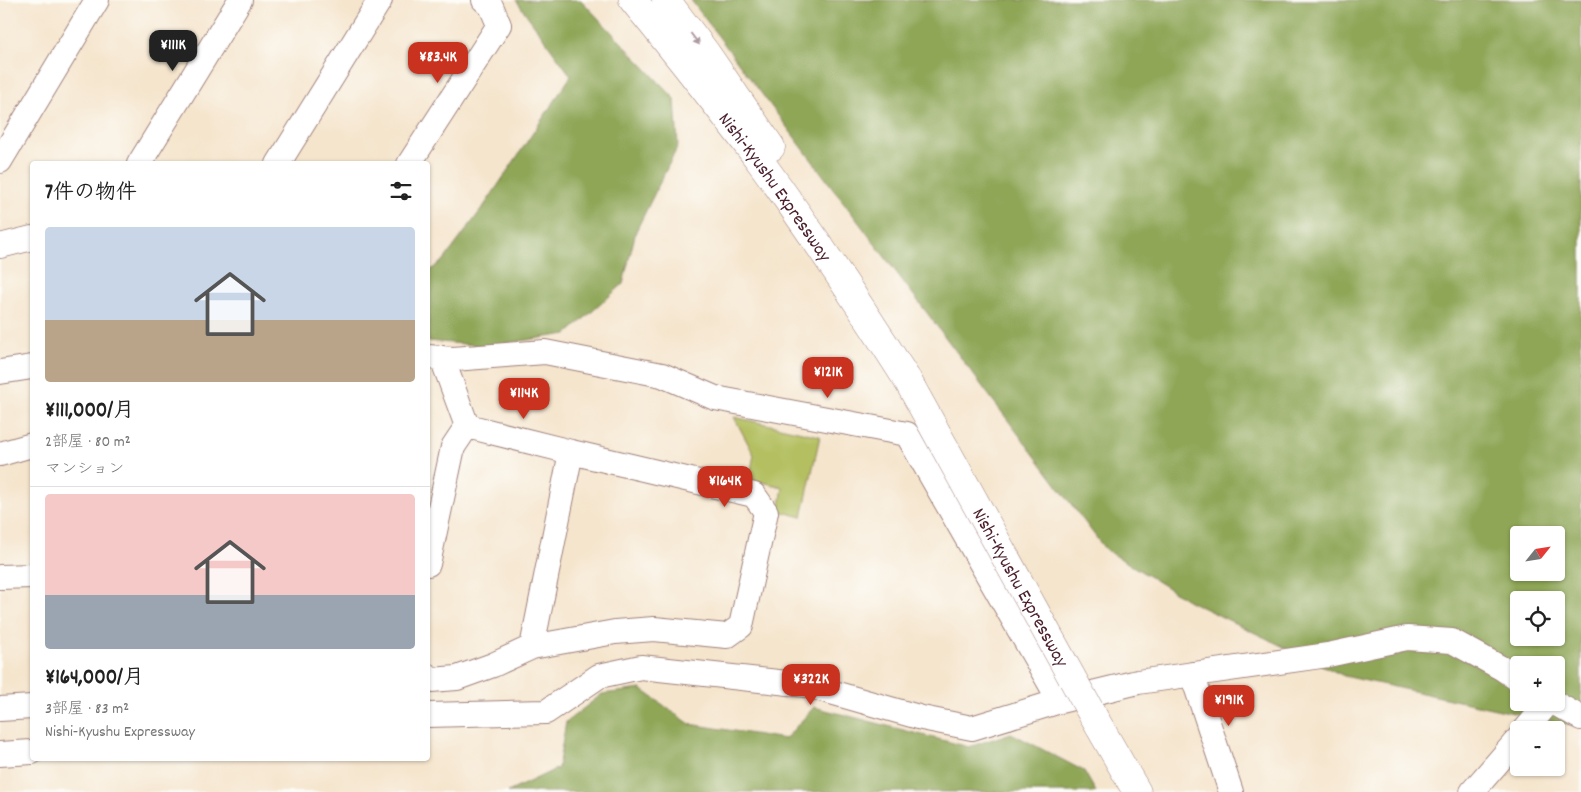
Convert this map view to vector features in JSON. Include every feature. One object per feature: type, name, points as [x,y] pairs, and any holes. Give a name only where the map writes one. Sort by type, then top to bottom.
[{"type":"highway","name":"Nishi-Kyushu Expressway","points":[[633,0],[696,77],[762,165],[825,254],[908,381]]},
{"type":"highway","points":[[640,0],[696,77]]},
{"type":"highway","name":"Nishi-Kyushu Expressway","points":[[666,0],[706,53],[771,147],[827,236],[1137,792]]},
{"type":"street","points":[[0,161],[97,0]]},
{"type":"street","points":[[141,161],[240,0]]},
{"type":"street","points":[[280,161],[380,0]]},
{"type":"street","points":[[411,161],[499,25],[491,6],[484,0]]},
{"type":"street","points":[[0,246],[30,238]]},
{"type":"street","points":[[434,357],[453,360],[545,352],[662,375],[715,398],[907,434],[1060,701]]},
{"type":"street","points":[[434,357],[467,426]]},
{"type":"street","points":[[0,372],[30,367]]},
{"type":"street","points":[[430,679],[456,678],[532,648],[614,632],[654,629],[727,636],[741,626],[766,512],[754,495],[467,426]]},
{"type":"street","points":[[430,554],[452,447],[467,426]]},
{"type":"street","points":[[0,454],[30,446]]},
{"type":"street","points":[[532,648],[571,452]]},
{"type":"street","points":[[0,577],[30,576]]},
{"type":"street","points":[[430,715],[546,712],[600,676],[641,667],[806,685],[922,718],[972,728],[1060,701],[1138,682],[1328,655],[1407,638],[1452,641],[1510,675]]},
{"type":"street","points":[[1192,674],[1231,792]]},
{"type":"street","points":[[0,709],[30,707]]},
{"type":"street","points":[[1565,709],[1581,718]]},
{"type":"street","points":[[1534,721],[1543,711]]},
{"type":"street","points":[[1472,792],[1510,748]]},
{"type":"street","points":[[0,754],[30,752]]},
{"type":"green space","points":[[516,0],[581,0],[675,99],[678,146],[636,231],[623,284],[567,334],[487,346],[430,341],[430,270],[444,260],[484,206],[571,76]]},
{"type":"green space","points":[[691,0],[1581,0],[1581,724],[1565,724],[1565,721],[1550,721],[1344,676],[1189,601],[1105,549]]},
{"type":"green space","points":[[734,417],[820,436],[802,517],[779,511],[783,487],[749,479],[754,455]]},
{"type":"green space","points":[[641,689],[690,724],[785,739],[814,707],[969,747],[1011,733],[1084,771],[1096,792],[508,792],[558,768],[566,722],[602,694]]}]
